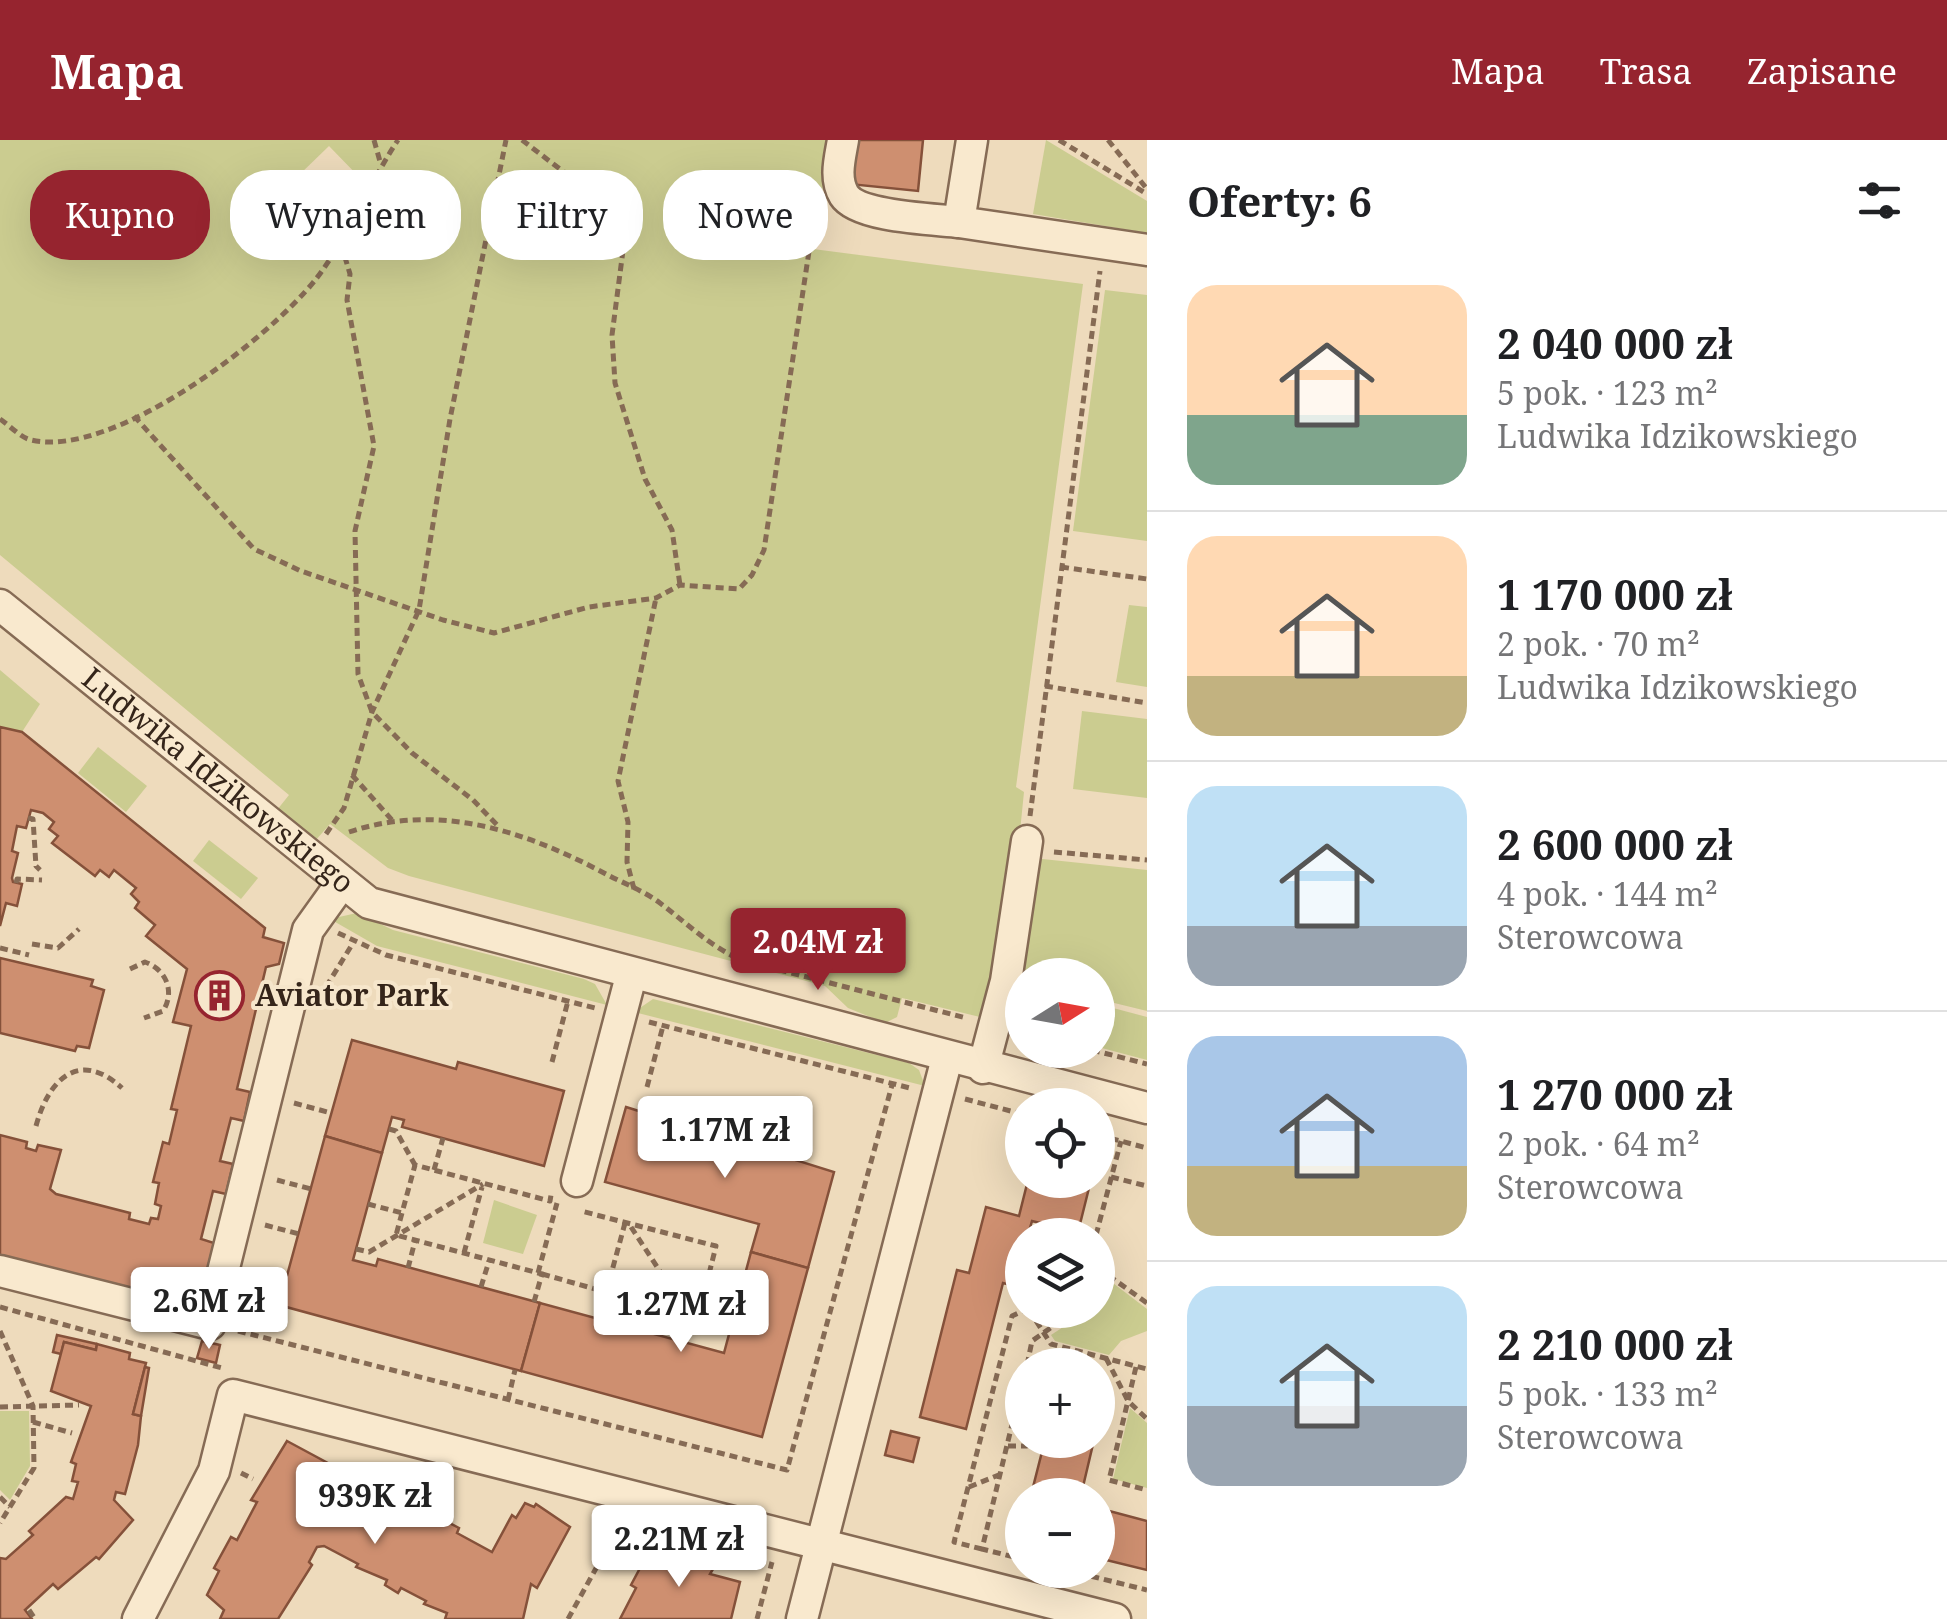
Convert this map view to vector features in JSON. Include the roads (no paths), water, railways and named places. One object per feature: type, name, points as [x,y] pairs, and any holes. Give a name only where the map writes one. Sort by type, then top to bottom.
[{"type":"street","points":[[842,140],[838,176],[844,195],[858,208],[1147,250]]},
{"type":"street","points":[[959,222],[972,140]]},
{"type":"street","name":"Ludwika Idzikowskiego","points":[[0,605],[369,904],[406,917],[1147,1108]]},
{"type":"street","points":[[983,1068],[1006,981],[1027,841]]},
{"type":"street","points":[[0,1271],[210,1324],[314,918],[342,884]]},
{"type":"street","points":[[560,1192],[632,976]]},
{"type":"street","points":[[802,1619],[947,1058]]},
{"type":"street","points":[[140,1618],[214,1472],[233,1395],[636,1494],[1115,1619]]},
{"type":"place","name":"Aviator Park","points":[[220,996]]}]
